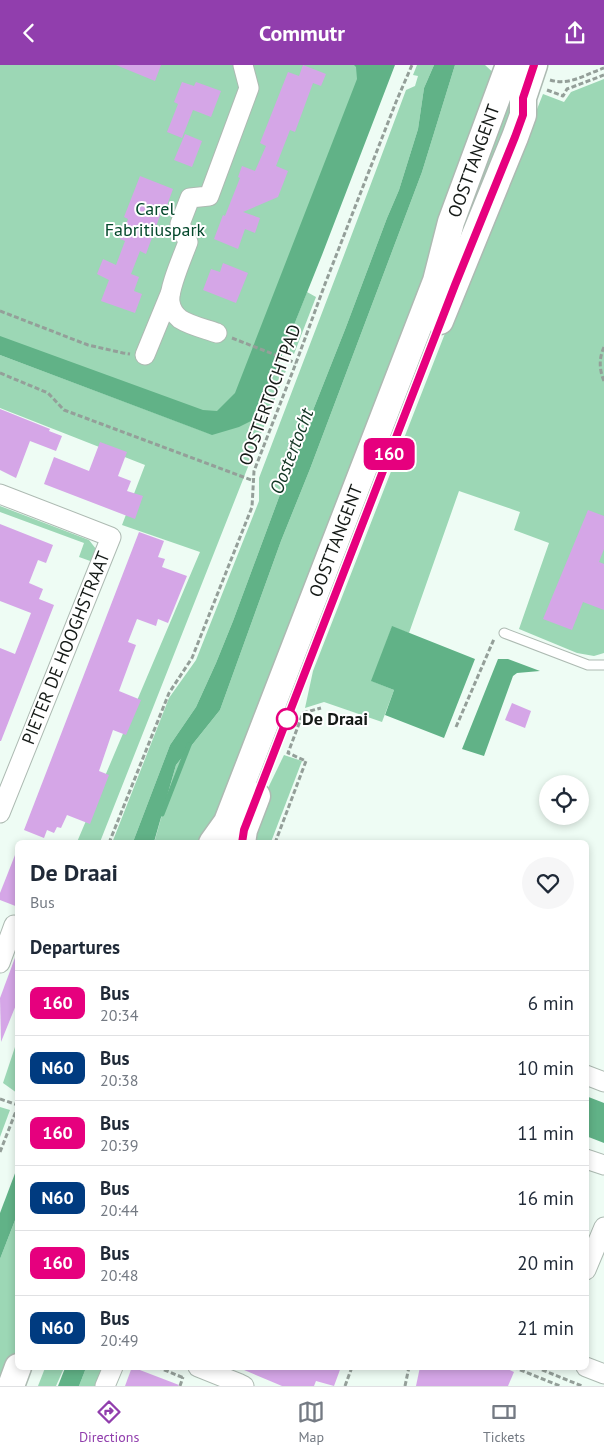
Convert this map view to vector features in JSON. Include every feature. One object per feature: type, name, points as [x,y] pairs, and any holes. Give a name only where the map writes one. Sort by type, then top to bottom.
[{"type":"main road","name":"OOSTTANGENT","points":[[214,840],[227,822],[436,281],[451,222],[509,65]]},
{"type":"main road","name":"OOSTTANGENT","points":[[523,115],[523,98],[534,65]]},
{"type":"main road","name":"OOSTTANGENT","points":[[242,840],[244,830],[447,303],[523,115],[553,74]]},
{"type":"main road","points":[[11,1386],[17,1370]]},
{"type":"main road","points":[[30,1386],[36,1370]]},
{"type":"street","points":[[145,355],[170,294],[188,242],[180,224],[190,198],[209,196],[249,88],[243,65]]},
{"type":"street","points":[[170,294],[170,304],[173,312],[179,318],[217,333]]},
{"type":"street","name":"PIETER DE HOOGHSTRAAT","points":[[0,494],[111,537],[0,813]]},
{"type":"street","points":[[0,963],[14,925]]},
{"type":"street","points":[[589,1076],[604,1082]]},
{"type":"street","points":[[589,1160],[604,1165]]},
{"type":"street","points":[[589,1263],[604,1227]]},
{"type":"street","points":[[589,1368],[604,1374]]},
{"type":"street","points":[[105,1386],[112,1370]]},
{"type":"street","points":[[194,1374],[241,1384]]},
{"type":"lane","points":[[504,633],[588,665],[604,665]]},
{"type":"path","name":"OOSTERTOCHTPAD","points":[[110,840],[169,693],[192,658],[252,507],[254,471],[328,275],[412,65]]},
{"type":"path","points":[[553,74],[574,81],[604,68]]},
{"type":"path","points":[[547,91],[563,96],[567,89],[604,75]]},
{"type":"path","points":[[0,311],[88,345],[123,353],[145,355]]},
{"type":"path","points":[[249,344],[296,363]]},
{"type":"path","points":[[604,347],[600,363],[604,381]]},
{"type":"path","points":[[0,373],[48,393],[64,410],[254,481]]},
{"type":"path","points":[[456,727],[494,638]]},
{"type":"path","points":[[276,840],[306,761],[288,753],[303,713],[321,708]]},
{"type":"path","points":[[0,1099],[15,1104]]},
{"type":"path","points":[[0,1152],[15,1113]]},
{"type":"path","points":[[173,1370],[194,1374]]},
{"type":"path","points":[[345,1386],[351,1370]]},
{"type":"path","points":[[405,1386],[408,1370]]},
{"type":"path","points":[[520,1370],[560,1386]]},
{"type":"path","points":[[542,1370],[582,1386]]},
{"type":"green space","name":"Carel Fabritiuspark","points":[[0,65],[368,65],[264,400],[278,364],[287,368],[101,840],[78,840],[200,552],[122,525],[145,465],[0,408],[0,355],[213,435],[0,347]]},
{"type":"green space","points":[[417,65],[434,65],[424,88],[418,129],[399,190],[285,481],[233,621],[196,707],[170,745],[134,840],[113,840],[169,698],[196,660],[259,501],[259,478],[406,90],[415,86],[418,76],[413,75]]},
{"type":"green space","points":[[455,65],[485,65],[499,78],[236,783],[200,840],[155,840],[176,765],[220,710],[281,541],[422,172]]},
{"type":"green space","points":[[604,79],[604,653],[594,656],[577,653],[519,629],[549,543],[514,530],[520,512],[459,491],[409,633],[392,627],[372,681],[394,690],[382,722],[324,702],[305,708],[313,671],[460,295],[483,252],[487,236],[543,94],[564,102],[571,92]]},
{"type":"green space","points":[[519,87],[480,207],[463,201],[498,112]]},
{"type":"green space","points":[[307,292],[316,297],[294,354],[284,350]]},
{"type":"green space","points":[[0,506],[89,540],[96,549],[93,562],[79,557],[84,543],[0,512]]},
{"type":"green space","points":[[284,755],[302,761],[272,840],[249,840],[252,821]]},
{"type":"green space","points":[[15,1047],[15,1092],[3,1083]]},
{"type":"green space","points":[[0,1107],[10,1110],[0,1137]]},
{"type":"green space","points":[[15,1220],[15,1356],[4,1386],[0,1386],[0,1259]]},
{"type":"green space","points":[[44,1370],[63,1370],[56,1386],[38,1386]]},
{"type":"green space","points":[[85,1370],[102,1370],[96,1386],[79,1386]]},
{"type":"shaded area","points":[[354,65],[395,65],[264,400],[253,420],[239,427],[212,435],[0,355],[0,336],[203,410],[217,411],[235,393],[357,79],[356,67]]},
{"type":"shaded area","points":[[434,65],[455,65],[422,172],[281,541],[220,710],[176,765],[155,840],[134,840],[170,745],[196,707],[233,621],[285,481],[399,190],[418,129],[424,88]]},
{"type":"shaded area","points":[[392,626],[475,659],[444,738],[385,715],[394,690],[371,681]]},
{"type":"shaded area","points":[[498,659],[508,659],[540,671],[517,673],[513,676],[484,756],[462,749]]},
{"type":"shaded area","points":[[589,1097],[604,1103],[604,1143],[589,1137]]},
{"type":"shaded area","points":[[15,1173],[15,1220],[0,1259],[0,1213]]},
{"type":"shaded area","points":[[64,1370],[85,1370],[79,1386],[58,1386]]},
{"type":"building","points":[[116,65],[161,65],[155,81]]},
{"type":"building","points":[[303,65],[326,74],[321,86],[313,83],[295,132],[290,130],[276,166],[288,171],[278,197],[243,212],[260,218],[255,233],[245,229],[238,249],[214,239],[240,178],[238,177],[242,166],[255,171],[266,146],[260,143],[288,72],[299,76]]},
{"type":"building","points":[[182,82],[194,86],[196,82],[221,91],[211,117],[193,110],[182,138],[167,132],[178,104],[174,102]]},
{"type":"building","points":[[185,134],[202,141],[192,167],[174,160]]},
{"type":"building","points":[[140,176],[173,189],[165,211],[162,210],[146,254],[140,251],[131,274],[139,277],[134,291],[142,294],[135,313],[101,301],[109,280],[97,274],[103,259],[116,265],[125,241],[120,239],[128,219],[124,217]]},
{"type":"building","points":[[223,263],[248,273],[236,303],[203,290],[211,269],[220,272]]},
{"type":"building","points":[[0,409],[50,429],[49,431],[62,436],[56,451],[30,441],[16,478],[0,470]]},
{"type":"building","points":[[100,442],[127,452],[118,476],[131,481],[127,491],[143,496],[135,519],[44,484],[54,457],[89,471]]},
{"type":"building","points":[[588,510],[604,516],[604,549],[599,562],[604,564],[604,610],[583,602],[572,630],[543,619]]},
{"type":"building","points":[[0,524],[53,545],[46,563],[38,560],[29,583],[43,589],[39,599],[54,605],[1,741],[0,648],[15,654],[31,613],[0,601]]},
{"type":"building","points":[[139,532],[164,541],[158,557],[165,559],[162,567],[187,576],[168,623],[158,619],[156,626],[137,619],[128,642],[136,645],[119,691],[141,700],[126,735],[113,730],[99,771],[109,775],[90,824],[67,815],[61,828],[57,827],[54,833],[47,830],[44,838],[24,830]]},
{"type":"building","points":[[512,703],[531,711],[525,728],[505,720]]},
{"type":"building","points":[[15,855],[15,906],[0,900],[0,893]]},
{"type":"building","points":[[15,958],[15,1007],[1,1042],[0,998]]},
{"type":"building","points":[[131,1370],[140,1370],[179,1385],[178,1386],[125,1386]]},
{"type":"building","points":[[244,1370],[340,1370],[334,1386],[316,1381],[314,1386],[282,1386]]},
{"type":"building","points":[[419,1370],[510,1370],[514,1372],[508,1386],[416,1386]]},
{"type":"waterway","name":"Oostertocht","points":[[162,814],[189,745]]},
{"type":"bus line","name":"160","points":[[242,840],[244,830],[448,303],[515,137],[523,115],[523,98],[534,65]]},
{"type":"place","name":"De Draai","points":[[287,719]]}]
